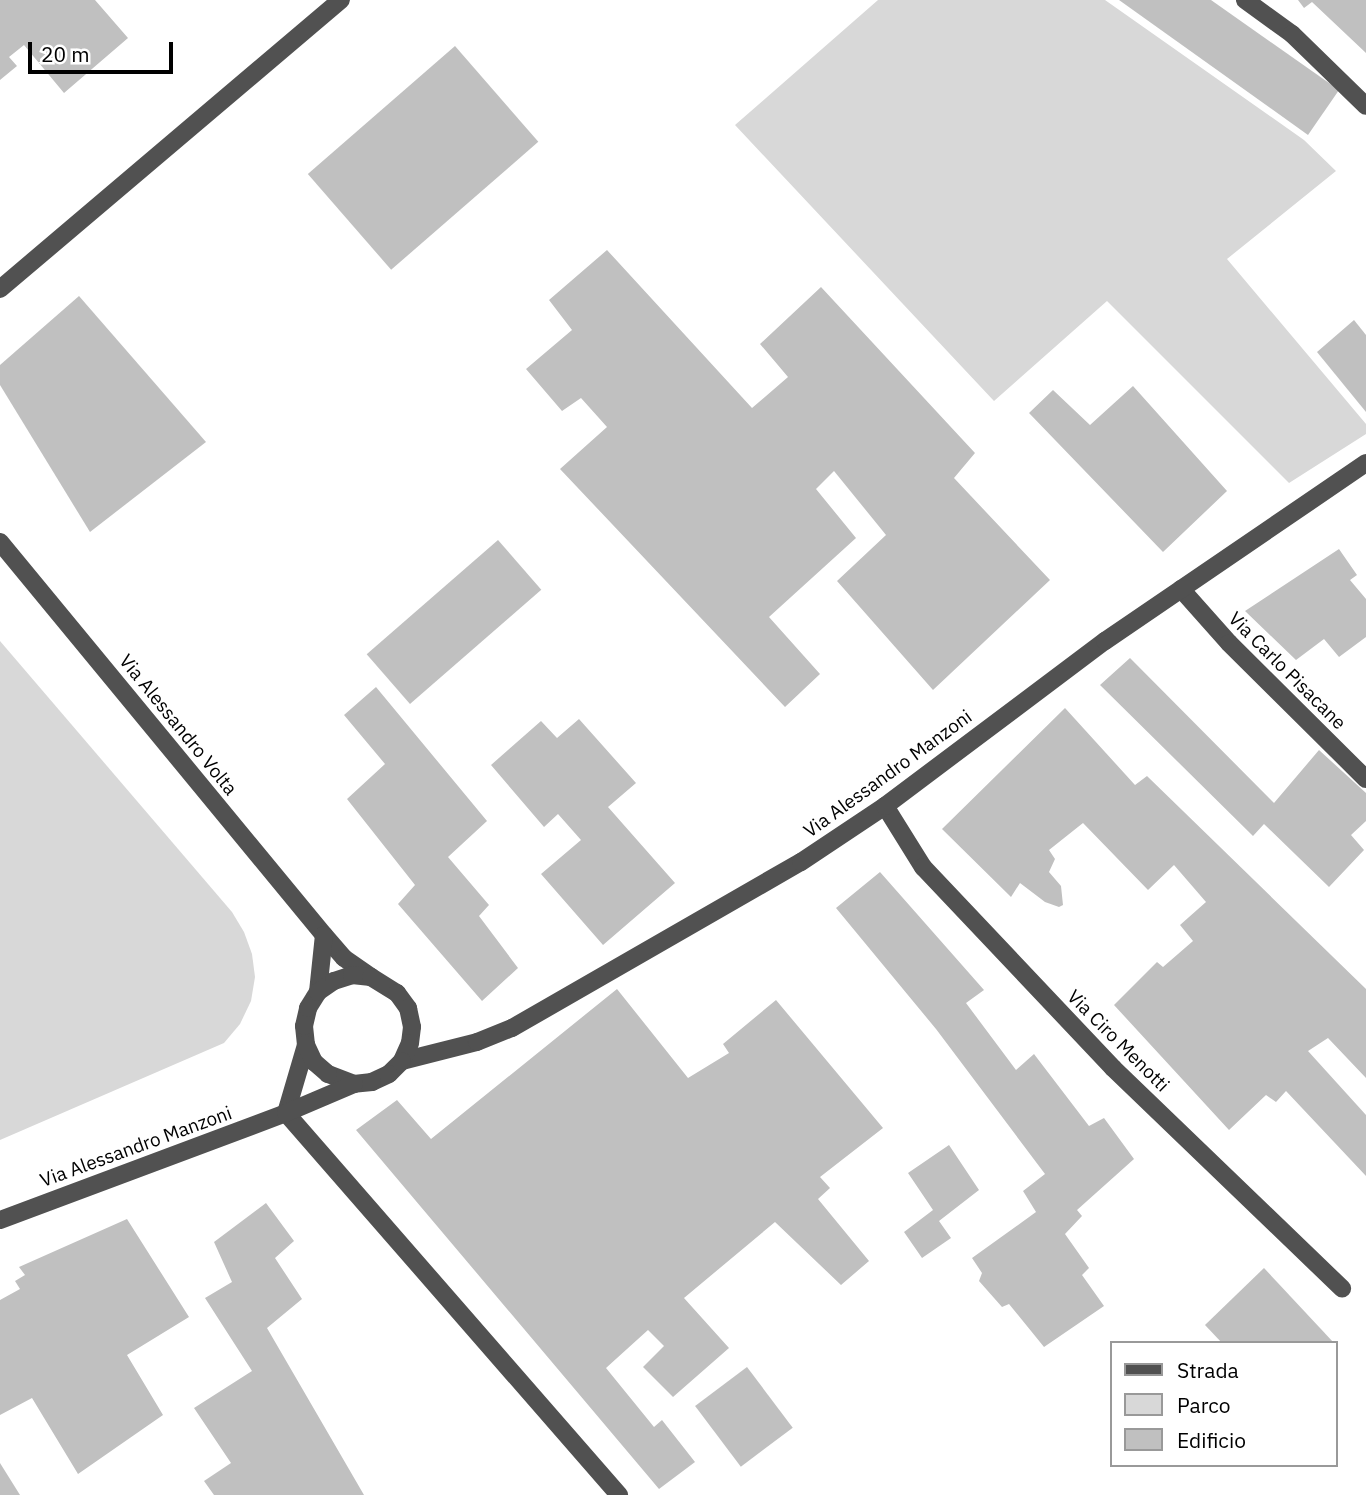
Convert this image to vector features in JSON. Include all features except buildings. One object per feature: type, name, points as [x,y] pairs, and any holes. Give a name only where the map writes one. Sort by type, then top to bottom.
[{"type":"street","points":[[0,289],[341,0]]},
{"type":"street","points":[[1245,0],[1292,33],[1366,106]]},
{"type":"street","name":"Via Alessandro Manzoni","points":[[402,1061],[477,1042],[512,1028],[801,862],[885,806],[1105,641],[1366,463]]},
{"type":"street","name":"Via Alessandro Volta","points":[[0,542],[324,935],[344,958],[371,977]]},
{"type":"street","name":"Via Carlo Pisacane","points":[[1181,589],[1229,643],[1366,779]]},
{"type":"street","name":"Via Ciro Menotti","points":[[885,806],[923,867],[1075,1028],[1342,1287]]},
{"type":"street","points":[[318,992],[324,935]]},
{"type":"street","points":[[352,975],[371,977],[397,993],[408,1008],[412,1027],[410,1043],[402,1061],[389,1074],[372,1082],[354,1084],[328,1074],[314,1062],[306,1045],[304,1026],[308,1008],[318,992],[334,981],[352,975]]},
{"type":"street","points":[[306,1045],[286,1113],[619,1495]]},
{"type":"street","name":"Via Alessandro Manzoni","points":[[0,1220],[286,1113],[354,1084]]},
{"type":"green space","points":[[878,0],[1105,0],[1304,140],[1336,171],[1227,259],[1366,424],[1366,434],[1289,483],[1107,301],[994,401],[735,125]]},
{"type":"green space","points":[[0,641],[232,912],[244,932],[252,954],[255,977],[251,1001],[240,1024],[224,1043],[0,1140]]}]
